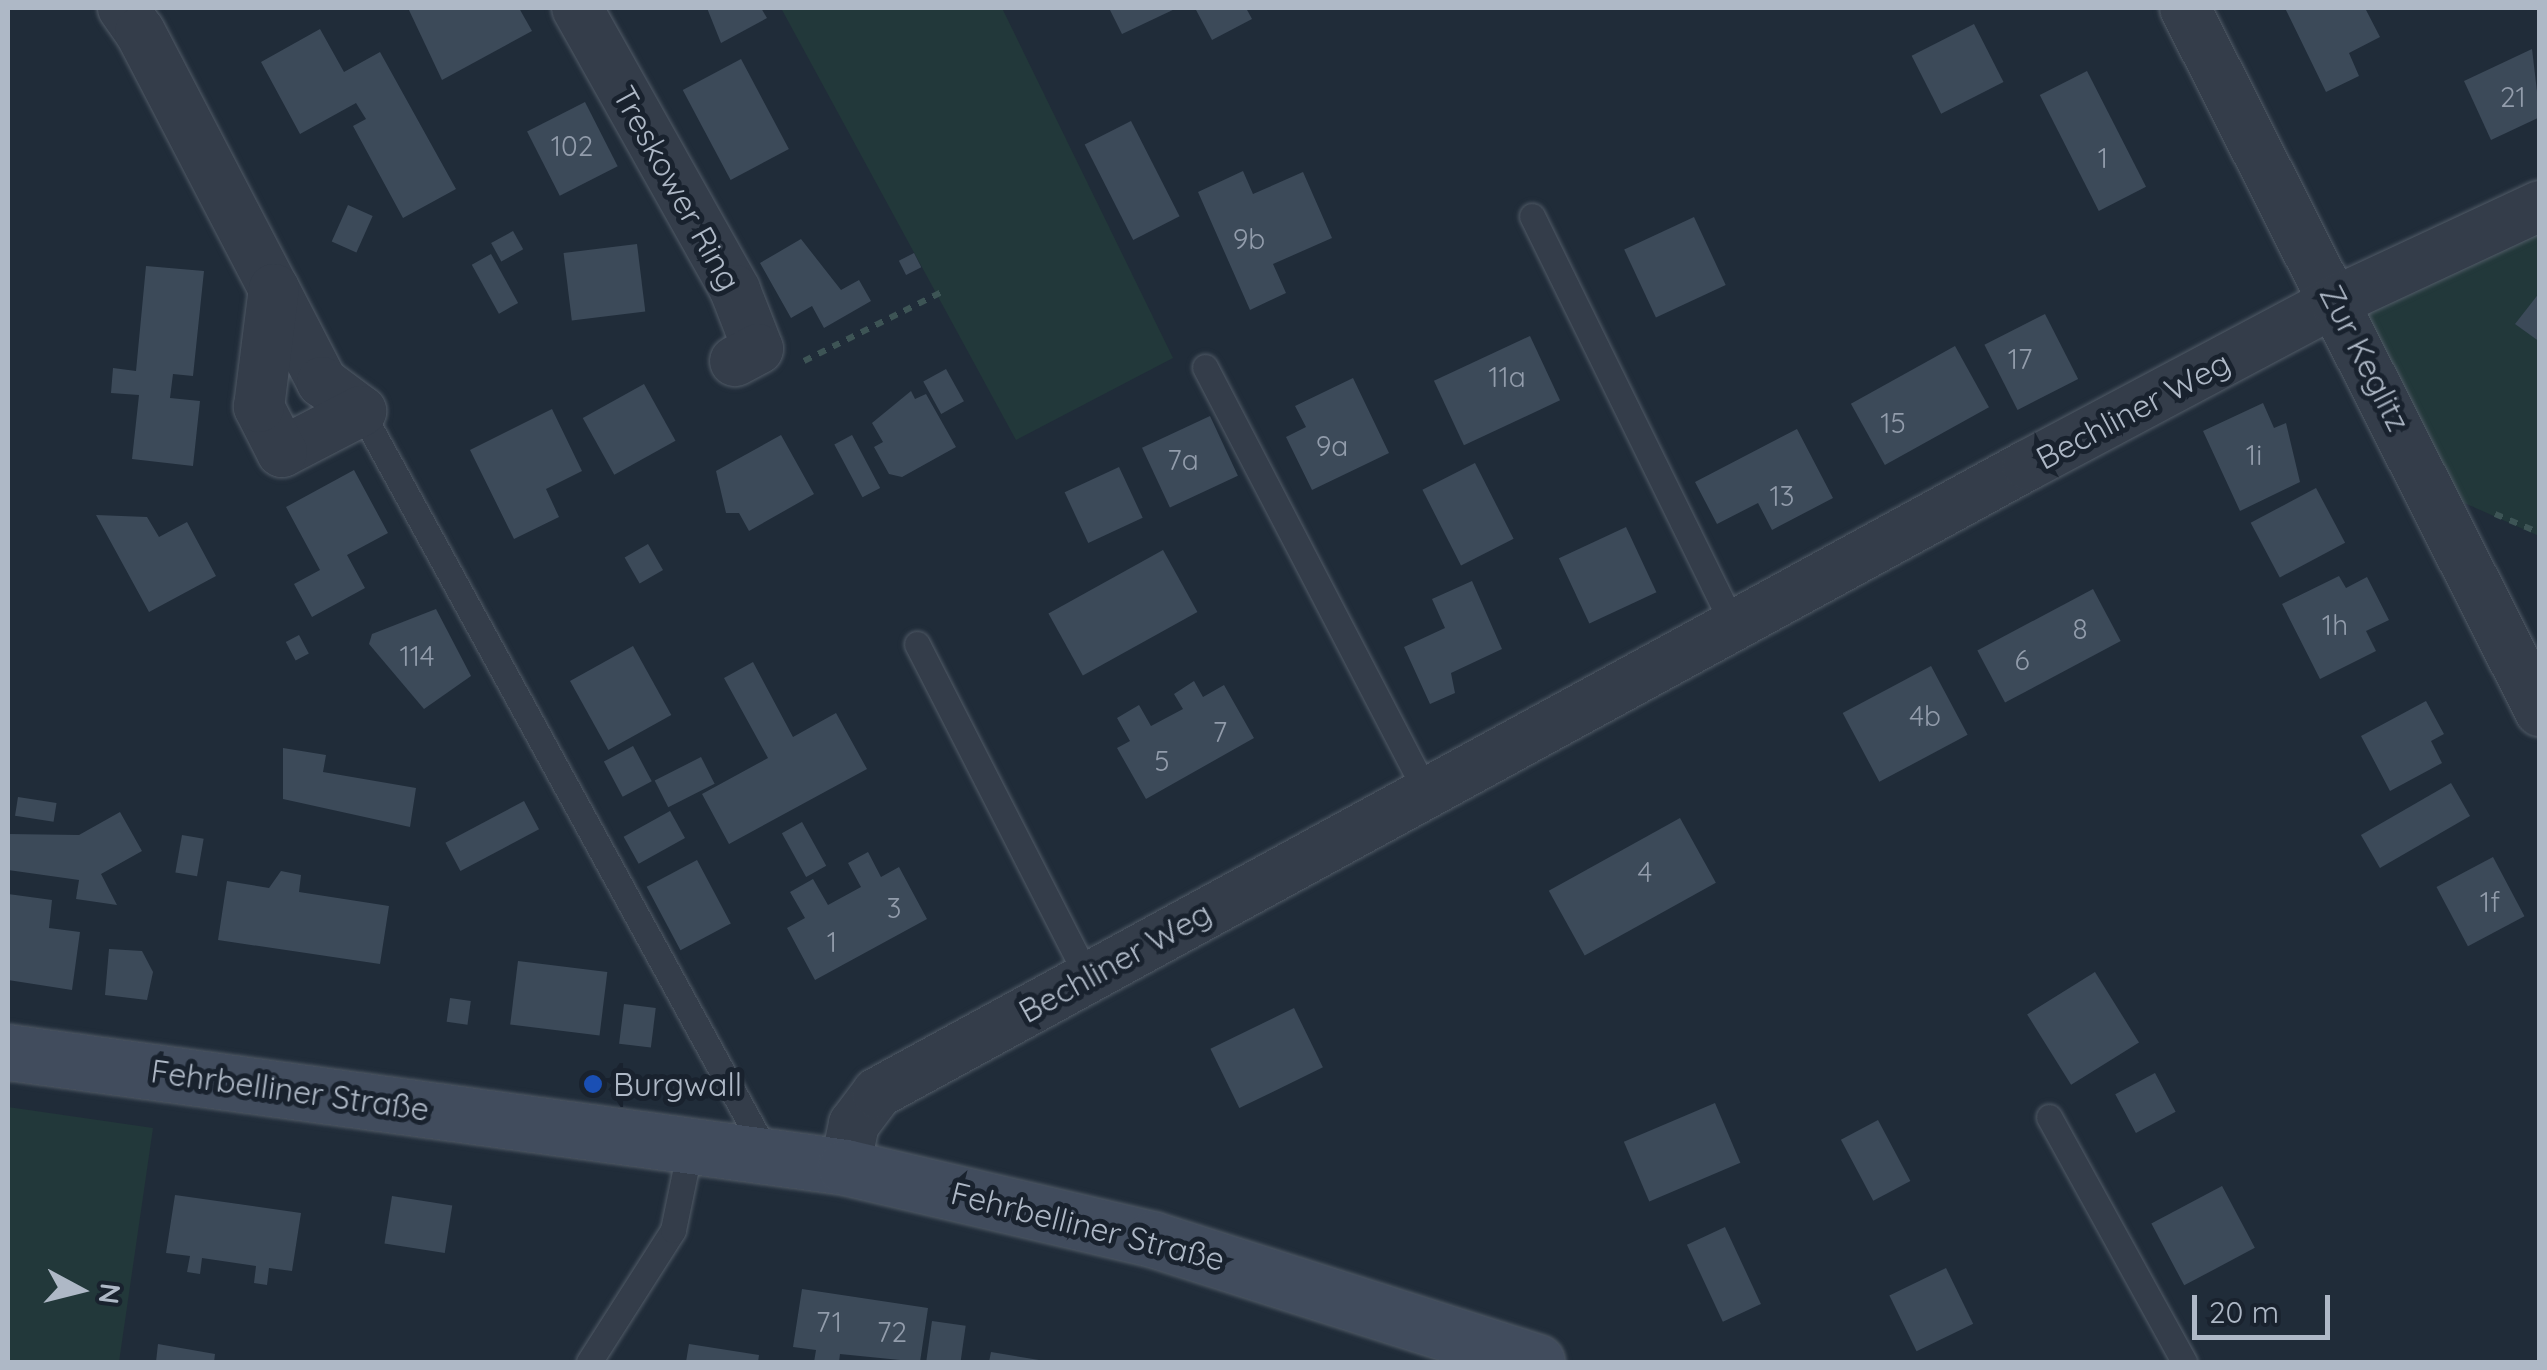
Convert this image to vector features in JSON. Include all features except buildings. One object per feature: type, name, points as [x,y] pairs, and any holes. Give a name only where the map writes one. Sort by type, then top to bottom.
[{"type":"main road","name":"Fehrbelliner Straße","points":[[8,1052],[766,1152],[845,1167],[1152,1239],[1478,1351],[1537,1362]]},
{"type":"street","points":[[123,8],[274,289],[322,382],[361,411],[282,452],[259,406],[274,289]]},
{"type":"street","name":"Treskower Ring","points":[[578,8],[735,290],[747,355]]},
{"type":"street","name":"Zur Keglitz","points":[[2185,8],[2540,712]]},
{"type":"street","name":"Bechliner Weg","points":[[845,1167],[854,1124],[877,1093],[2336,301],[2540,206]]},
{"type":"lane","points":[[1532,216],[1735,629]]},
{"type":"lane","points":[[1206,367],[1427,793]]},
{"type":"lane","points":[[361,411],[766,1152]]},
{"type":"lane","points":[[917,644],[1087,976]]},
{"type":"lane","points":[[2049,1117],[2184,1362]]},
{"type":"lane","points":[[589,1362],[673,1230],[691,1143]]},
{"type":"path","points":[[747,355],[788,369],[942,292]]},
{"type":"green space","points":[[781,8],[1002,8],[1173,358],[1016,440]]},
{"type":"green space","points":[[2539,213],[2539,536],[2435,490],[2345,321]]},
{"type":"green space","points":[[8,1107],[153,1128],[119,1362],[8,1362]]},
{"type":"place","name":"Burgwall","points":[[593,1084]]}]
